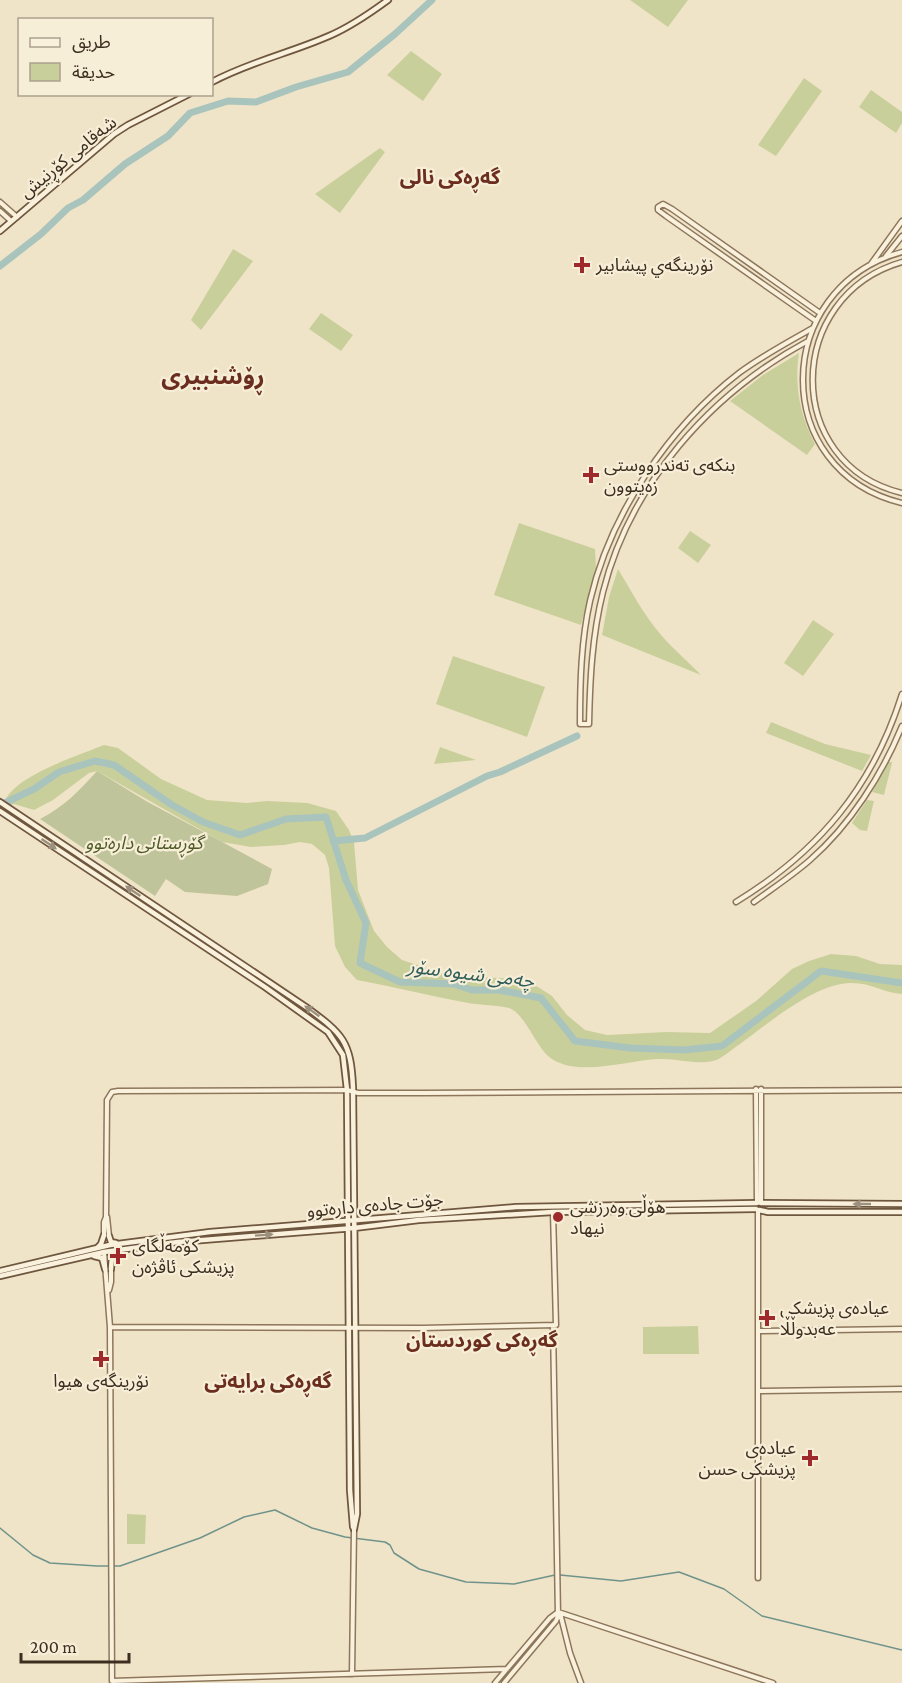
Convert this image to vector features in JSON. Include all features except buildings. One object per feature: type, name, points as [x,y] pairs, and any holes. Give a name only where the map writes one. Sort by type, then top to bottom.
[{"type":"main road","points":[[213,82],[241,68],[338,32],[388,0]]},
{"type":"main road","name":"شەقامی کۆڕنیش","points":[[0,231],[114,134],[185,96]]},
{"type":"main road","points":[[0,802],[328,1032],[344,1055],[350,1091],[354,1532]]},
{"type":"main road","points":[[0,811],[192,935]]},
{"type":"main road","points":[[758,1210],[754,1205],[759,1203]]},
{"type":"main road","name":"جۆت جادەی دارەتوو","points":[[0,1270],[107,1249],[122,1243],[210,1232],[521,1207],[759,1203],[902,1204]]},
{"type":"main road","name":"جۆت جادەی دارەتوو","points":[[107,1249],[129,1249],[178,1242],[455,1217],[553,1212],[758,1210],[768,1212],[902,1212]]},
{"type":"main road","points":[[87,1253],[100,1246],[106,1236],[112,1243],[122,1243]]},
{"type":"main road","points":[[108,1269],[113,1254],[129,1249]]},
{"type":"main road","points":[[87,1253],[101,1257],[108,1269]]},
{"type":"main road","name":"جۆت جادەی دارەتوو","points":[[0,1276],[87,1253]]},
{"type":"street","points":[[0,202],[17,217]]},
{"type":"street","points":[[816,321],[666,216],[658,210],[658,207],[663,204],[672,209],[820,313]]},
{"type":"street","points":[[0,211],[11,221]]},
{"type":"street","points":[[870,265],[902,221]]},
{"type":"street","points":[[886,257],[902,236]]},
{"type":"street","points":[[902,252],[870,265],[839,288],[816,321],[808,341],[803,371],[803,392],[807,412],[819,441],[837,466],[879,495],[902,504]]},
{"type":"street","points":[[902,262],[869,276],[840,302],[820,335],[812,374],[818,412],[825,431],[835,447],[862,475],[885,488],[902,493]]},
{"type":"street","points":[[808,341],[770,364],[734,390],[712,410],[668,460],[637,507],[613,560],[600,606],[591,668],[590,723],[580,724],[582,662],[590,603],[608,550],[639,484],[674,437],[705,403],[755,362],[813,328]]},
{"type":"street","points":[[705,403],[712,410]]},
{"type":"street","points":[[590,603],[600,606]]},
{"type":"street","points":[[736,902],[760,887],[804,852],[839,815],[878,753],[893,721],[902,694]]},
{"type":"street","points":[[754,902],[812,858],[846,820],[878,776],[902,726]]},
{"type":"street","points":[[839,815],[846,820]]},
{"type":"street","points":[[760,887],[766,893]]},
{"type":"street","points":[[756,1089],[759,1203]]},
{"type":"street","points":[[759,1203],[761,1089]]},
{"type":"street","points":[[507,1669],[112,1681],[110,1327],[106,1236],[108,1096],[118,1091],[902,1090]]},
{"type":"street","points":[[758,1210],[760,1391],[758,1578]]},
{"type":"street","points":[[553,1212],[559,1613],[581,1683]]},
{"type":"street","points":[[110,1327],[553,1325]]},
{"type":"street","points":[[759,1331],[902,1329]]},
{"type":"street","points":[[760,1391],[902,1389]]},
{"type":"street","points":[[352,1674],[354,1532]]},
{"type":"street","points":[[504,1683],[556,1621],[559,1613]]},
{"type":"street","points":[[495,1683],[550,1618],[559,1613],[772,1683]]},
{"type":"green space","points":[[630,0],[688,0],[668,27]]},
{"type":"green space","points":[[411,51],[442,74],[423,101],[387,75]]},
{"type":"green space","points":[[804,78],[822,91],[776,156],[758,145]]},
{"type":"green space","points":[[871,90],[902,112],[902,123],[896,133],[859,107]]},
{"type":"green space","points":[[380,148],[385,152],[340,213],[315,194]]},
{"type":"green space","points":[[233,249],[253,261],[201,330],[191,320]]},
{"type":"green space","points":[[321,313],[353,335],[341,351],[309,329]]},
{"type":"green space","points":[[799,353],[797,377],[800,400],[805,422],[815,444],[807,455],[730,401],[763,375]]},
{"type":"green space","points":[[519,523],[595,549],[596,569],[581,625],[494,595]]},
{"type":"green space","points":[[690,531],[711,545],[698,563],[678,548]]},
{"type":"green space","points":[[618,569],[638,604],[656,628],[701,675],[602,635],[609,597]]},
{"type":"green space","points":[[813,620],[834,634],[803,676],[784,663]]},
{"type":"green space","points":[[453,656],[545,687],[527,737],[436,704]]},
{"type":"green space","points":[[771,722],[825,744],[871,755],[862,771],[766,733]]},
{"type":"green space","points":[[104,745],[118,748],[161,779],[207,800],[307,803],[336,811],[354,842],[358,890],[374,931],[387,947],[402,960],[449,975],[515,979],[538,987],[552,996],[567,1015],[585,1030],[607,1035],[666,1032],[710,1033],[756,1001],[792,969],[831,954],[856,956],[880,964],[902,965],[902,994],[857,983],[835,985],[792,1006],[713,1061],[659,1059],[587,1067],[559,1063],[548,1056],[525,1022],[509,1008],[468,1003],[357,980],[345,967],[335,946],[329,868],[325,855],[312,844],[300,842],[251,847],[222,842],[97,771],[89,773],[53,800],[34,810],[14,804],[0,810],[0,801],[6,799],[23,782],[65,760]]},
{"type":"green space","points":[[440,747],[476,760],[434,764]]},
{"type":"green space","points":[[889,762],[892,763],[884,795],[872,792]]},
{"type":"green space","name":"گۆڕستانی دارەتوو","points":[[97,771],[146,801],[272,869],[268,884],[237,896],[185,892],[166,879],[155,896],[40,819],[64,804]]},
{"type":"green space","points":[[867,800],[874,801],[867,831],[860,830],[852,823]]},
{"type":"green space","points":[[698,1326],[699,1354],[643,1354],[643,1327]]},
{"type":"green space","points":[[127,1514],[146,1515],[145,1544],[127,1544]]},
{"type":"waterway","points":[[0,266],[41,234],[68,208],[83,200],[125,164],[168,136],[190,113],[228,101],[256,102],[296,87],[348,72],[432,0]]},
{"type":"waterway","points":[[333,841],[365,838],[487,776],[577,736]]},
{"type":"waterway","name":"چەمی شیوە سۆر","points":[[0,805],[34,789],[59,772],[95,761],[114,765],[172,805],[203,822],[240,835],[286,819],[326,817],[346,880],[366,923],[360,963],[400,982],[454,984],[472,990],[499,990],[541,998],[575,1041],[630,1048],[684,1050],[722,1046],[821,971],[902,983]]},
{"type":"waterway","points":[[0,1528],[33,1555],[50,1563],[120,1566],[200,1538],[244,1517],[275,1510],[312,1528],[345,1537],[385,1542],[390,1545],[394,1553],[419,1569],[466,1582],[514,1584],[555,1575]]},
{"type":"waterway","points":[[560,1575],[621,1581],[679,1572],[724,1589],[762,1616],[902,1650]]},
{"type":"place","name":"نۆرينگەي پيشابير","points":[[582,265]]},
{"type":"place","name":"بنکەی تەندرووستی زەیتوون","points":[[591,475]]},
{"type":"place","name":"هۆڵی وەرزشی نیهاد","points":[[558,1217]]},
{"type":"place","name":"کۆمەڵگای پزیشکی ئاڤژەن","points":[[118,1256]]},
{"type":"place","name":"عیادەی پزیشکی عەبدوڵڵا","points":[[767,1318]]},
{"type":"place","name":"نۆرینگەی هیوا","points":[[101,1359]]},
{"type":"place","name":"عیادەی پزیشکی حسن","points":[[810,1458]]},
{"type":"district","name":"گەڕەکی نالی","points":[[450,177]]},
{"type":"district","name":"ڕۆشنبیری","points":[[213,375]]},
{"type":"district","name":"گەڕەکی کوردستان","points":[[482,1340]]},
{"type":"district","name":"گەڕەکی برایەتی","points":[[268,1381]]}]
